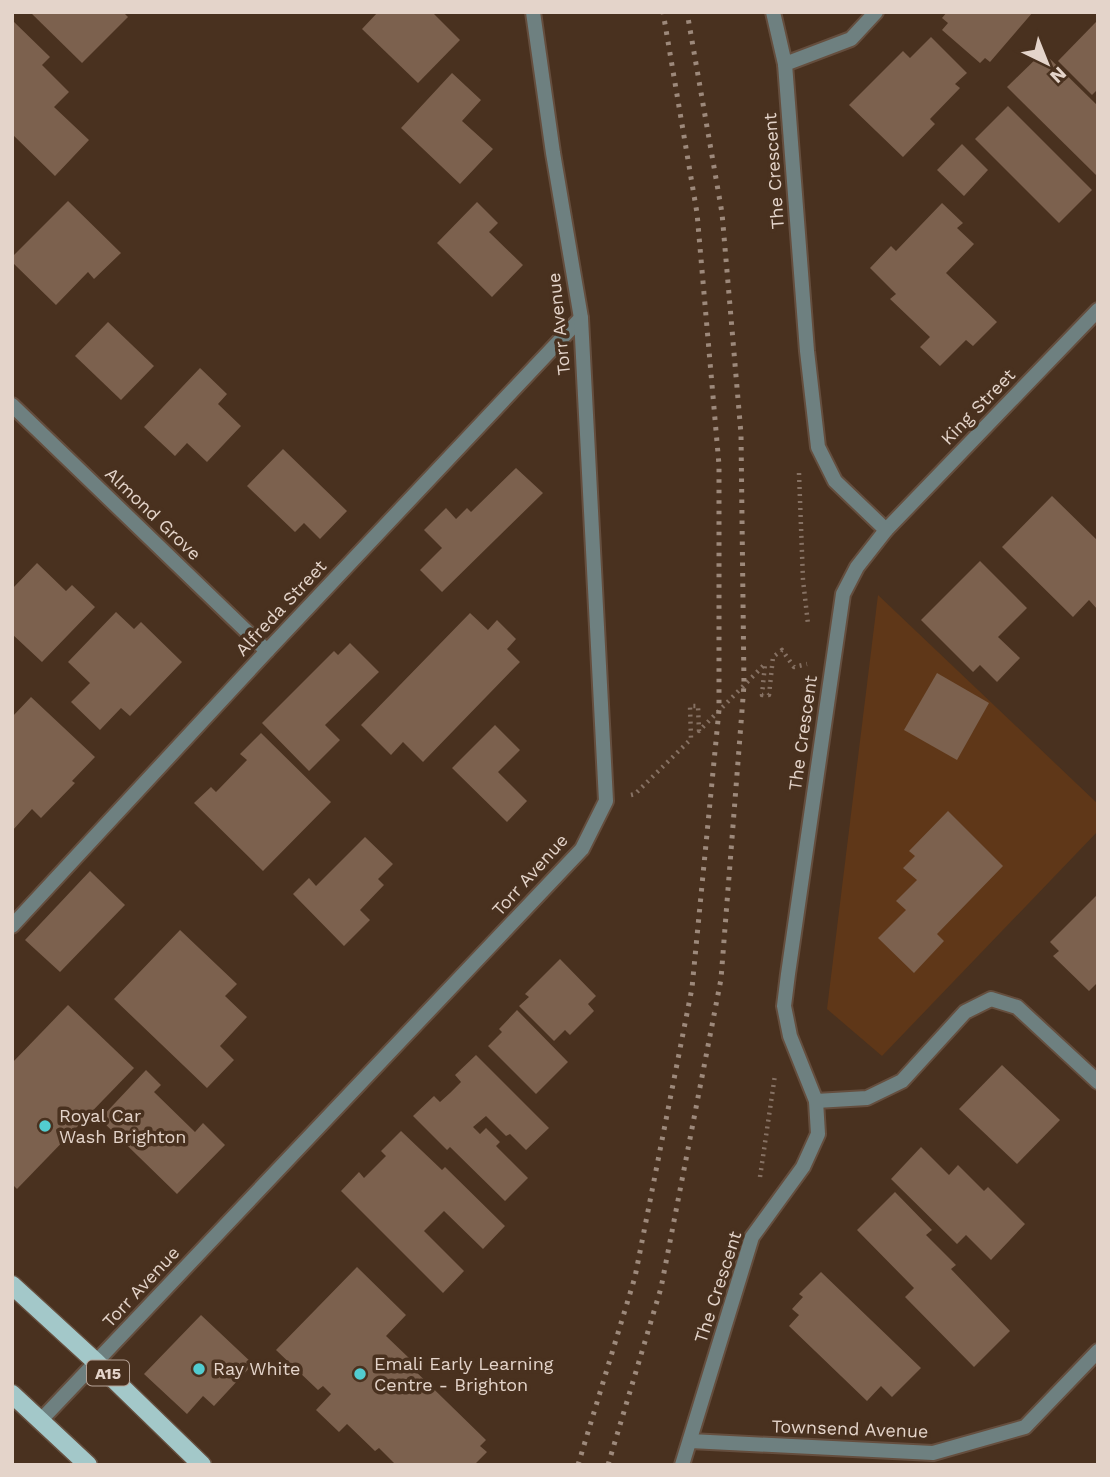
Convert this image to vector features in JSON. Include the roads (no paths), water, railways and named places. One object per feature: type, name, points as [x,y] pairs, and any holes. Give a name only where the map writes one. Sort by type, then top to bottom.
[{"type":"main road","name":"A15","points":[[12,1284],[202,1465]]},
{"type":"main road","points":[[12,1394],[88,1465]]},
{"type":"street","name":"Torr Avenue","points":[[41,1420],[582,849],[606,801],[581,317],[553,153],[533,12]]},
{"type":"street","name":"The Crescent","points":[[682,1465],[752,1237],[803,1167],[818,1134],[816,1101],[790,1037],[784,1006],[843,594],[857,567],[886,530],[835,481],[818,447],[807,351],[785,64],[773,12]]},
{"type":"street","points":[[785,64],[851,39],[876,12]]},
{"type":"street","name":"King Street","points":[[886,530],[1098,310]]},
{"type":"street","name":"Alfreda Street","points":[[12,926],[581,317]]},
{"type":"street","name":"Almond Grove","points":[[12,405],[267,651]]},
{"type":"street","points":[[816,1101],[867,1098],[902,1081],[965,1012],[991,999],[1017,1007],[1098,1082]]},
{"type":"street","name":"Townsend Avenue","points":[[690,1441],[933,1453],[1025,1427],[1098,1351]]},
{"type":"railway","points":[[578,1465],[635,1277],[692,988],[719,710],[719,465],[697,213],[663,12]]},
{"type":"railway","points":[[608,1465],[661,1288],[721,979],[744,685],[741,434],[722,213],[687,12]]},
{"type":"place","name":"Royal Car Wash Brighton","points":[[45,1126]]},
{"type":"place","name":"Ray White","points":[[199,1369]]},
{"type":"place","name":"Emali Early Learning Centre - Brighton","points":[[360,1374]]}]
